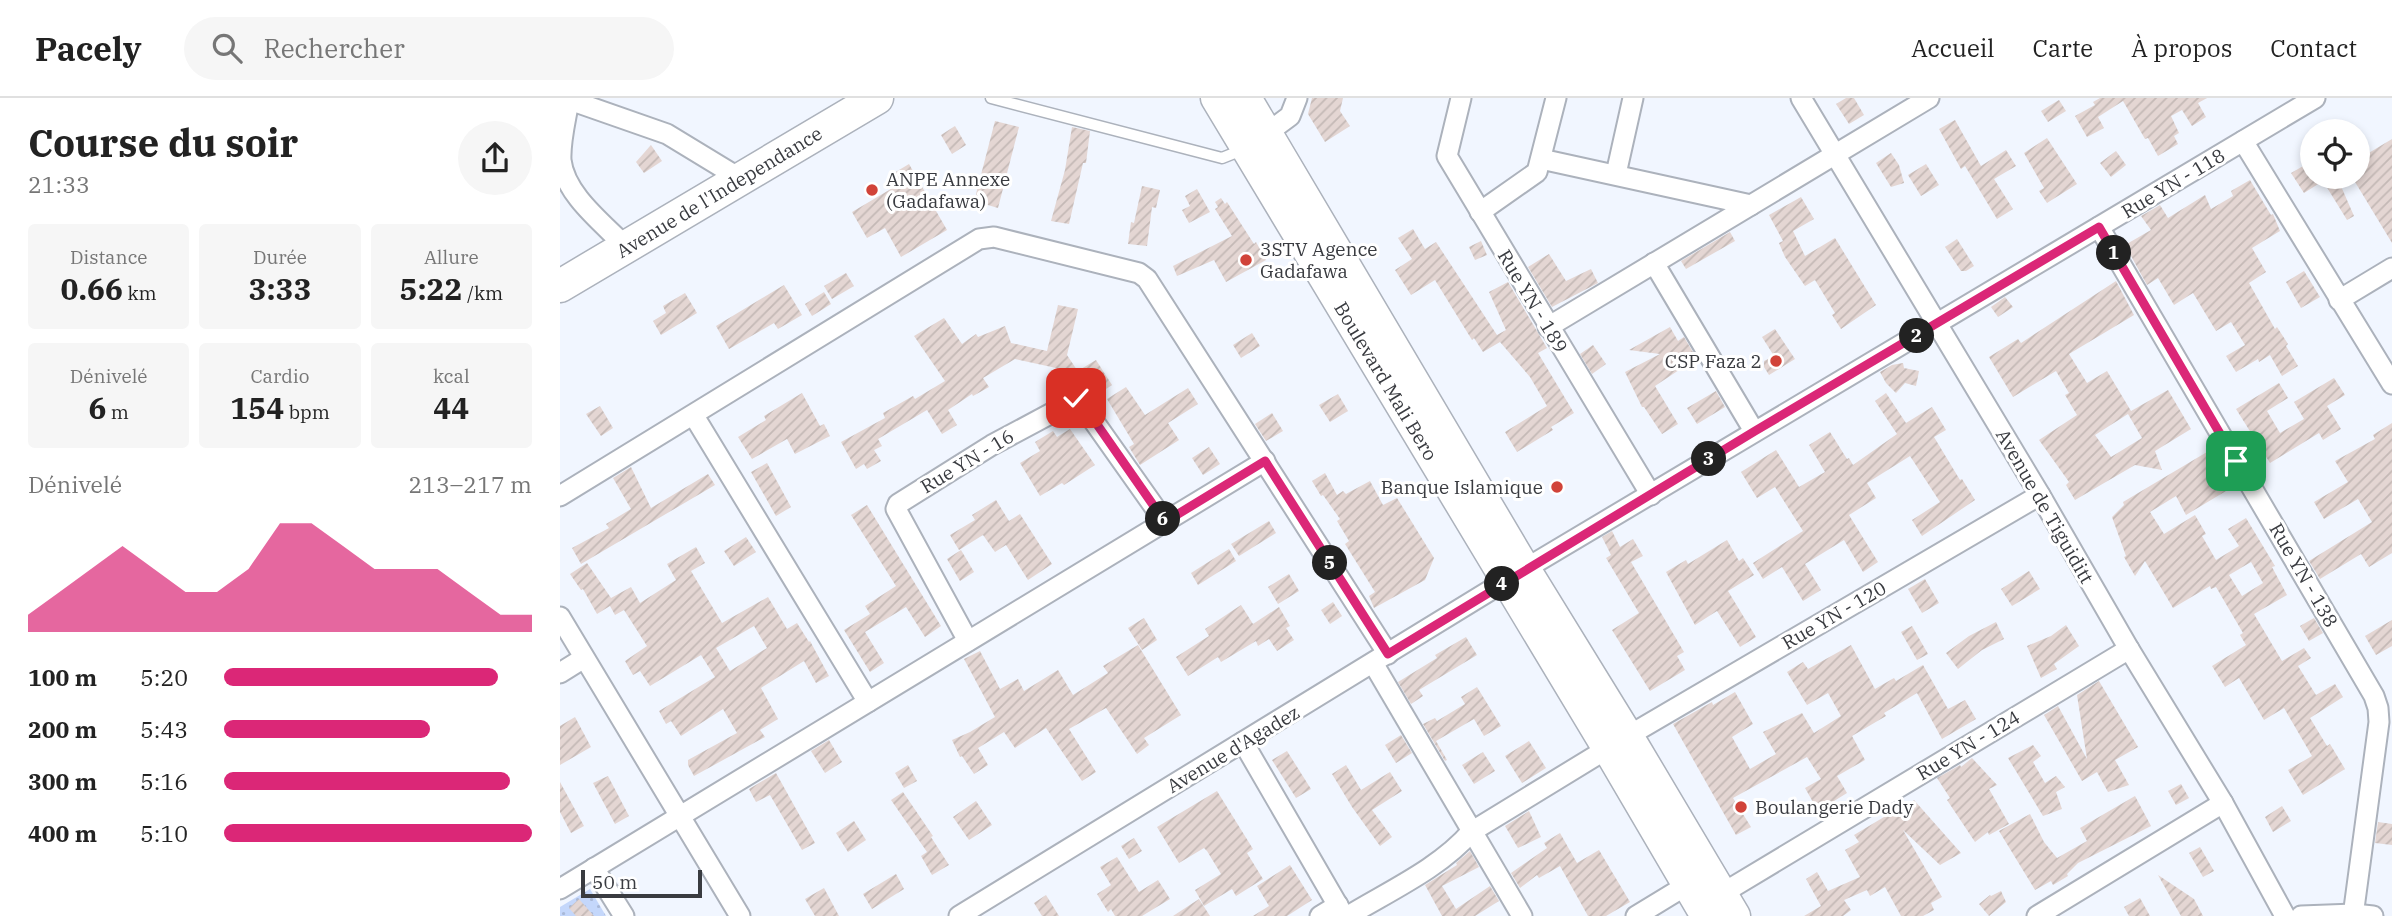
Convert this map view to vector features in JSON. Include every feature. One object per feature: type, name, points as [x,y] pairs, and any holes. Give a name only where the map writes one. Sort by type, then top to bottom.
[{"type":"highway","name":"Avenue de l'Independance","points":[[566,275],[626,247],[874,99]]},
{"type":"main road","name":"Boulevard Mali Bero","points":[[1216,98],[1257,141],[1618,743],[1710,904]]},
{"type":"main road","name":"Boulevard Mali Bero","points":[[1246,98],[1257,141]]},
{"type":"street","points":[[1257,141],[1290,116],[1297,98]]},
{"type":"street","name":"Rue YN - 189","points":[[1461,98],[1447,153],[1548,327],[1651,495]]},
{"type":"street","points":[[1480,212],[1534,175],[1541,159],[1556,98]]},
{"type":"street","points":[[1616,174],[1633,98]]},
{"type":"street","name":"Avenue de Tiguiditt","points":[[1801,98],[2223,803],[2286,916]]},
{"type":"street","points":[[1548,327],[1929,98]]},
{"type":"street","points":[[626,247],[578,197],[564,173],[561,149],[566,99],[605,104],[667,134],[741,179]]},
{"type":"street","name":"Rue YN - 118","points":[[1516,575],[2243,141],[2307,100]]},
{"type":"street","points":[[2243,141],[2392,384]]},
{"type":"street","points":[[1541,159],[1751,205]]},
{"type":"street","name":"Rue YN - 138","points":[[2099,227],[2374,695],[2379,722],[2360,915]]},
{"type":"street","points":[[560,496],[979,239],[994,237],[1139,274],[1147,279],[1265,461],[1381,658],[1471,832],[1522,916]]},
{"type":"street","points":[[1654,263],[1755,431]]},
{"type":"street","points":[[2339,300],[2392,268]]},
{"type":"street","name":"Rue YN - 16","points":[[968,641],[896,509],[898,504],[992,445],[1078,399],[1165,522]]},
{"type":"street","points":[[694,416],[868,702]]},
{"type":"street","points":[[560,888],[1265,461]]},
{"type":"street","name":"Rue YN - 120","points":[[1320,916],[1343,912],[1443,856],[1471,832],[1618,743],[2040,495]]},
{"type":"street","name":"Avenue d'Agadez","points":[[962,915],[1516,575]]},
{"type":"street","points":[[560,617],[740,916]]},
{"type":"street","name":"Rue YN - 124","points":[[1636,916],[1710,904],[2129,649]]},
{"type":"street","points":[[560,673],[584,658]]},
{"type":"street","points":[[1243,742],[1343,912]]},
{"type":"street","points":[[2037,916],[2223,803]]},
{"type":"street","points":[[594,868],[624,916]]},
{"type":"street","points":[[2301,916],[2360,915]]},
{"type":"lane","points":[[991,98],[1222,158],[1257,141]]},
{"type":"shaded area","points":[[590,889],[606,916],[560,916],[560,907]]},
{"type":"building","points":[[1312,98],[1343,98],[1340,111],[1350,126],[1325,142],[1308,114]]},
{"type":"building","points":[[1846,98],[1854,98],[1864,115],[1849,124],[1836,104]]},
{"type":"building","points":[[2100,98],[2207,98],[2198,103],[2206,117],[2192,126],[2182,110],[2171,116],[2179,133],[2174,136],[2178,144],[2158,156],[2123,101],[2098,117],[2104,128],[2087,137],[2075,116],[2095,105],[2093,102]]},
{"type":"building","points":[[2059,100],[2066,111],[2048,122],[2041,111]]},
{"type":"building","points":[[1955,120],[1981,166],[2006,150],[2016,166],[1994,179],[2013,209],[1997,219],[1965,166],[1961,169],[1939,129]]},
{"type":"building","points":[[995,121],[1019,127],[998,208],[981,203],[976,194]]},
{"type":"building","points":[[955,126],[966,145],[952,154],[941,135]]},
{"type":"building","points":[[1072,127],[1090,131],[1086,163],[1083,163],[1069,224],[1051,221],[1065,170]]},
{"type":"building","points":[[2047,138],[2077,184],[2047,203],[2039,191],[2044,188],[2024,153]]},
{"type":"building","points":[[2392,139],[2392,243],[2359,189],[2370,189],[2370,152]]},
{"type":"building","points":[[651,145],[662,161],[644,173],[636,162]]},
{"type":"building","points":[[2116,151],[2126,165],[2111,177],[2100,163]]},
{"type":"building","points":[[1891,153],[1899,165],[1904,183],[1891,187],[1876,163]]},
{"type":"building","points":[[909,164],[947,230],[901,257],[885,228],[867,238],[852,212],[901,183],[894,173]]},
{"type":"building","points":[[1926,164],[1939,185],[1921,196],[1908,175]]},
{"type":"building","points":[[2300,168],[2300,187],[2291,173]]},
{"type":"building","points":[[2250,180],[2271,215],[2273,214],[2280,231],[2252,248],[2266,272],[2249,283],[2275,329],[2277,327],[2288,344],[2286,346],[2298,366],[2282,376],[2270,355],[2236,372],[2226,356],[2245,345],[2231,322],[2216,331],[2193,293],[2174,305],[2158,278],[2147,285],[2125,245],[2151,230],[2141,216],[2160,205],[2168,218],[2205,195],[2211,209],[2233,196],[2231,191]]},
{"type":"building","points":[[1142,186],[1160,190],[1156,208],[1152,207],[1147,246],[1128,244],[1131,222],[1134,223]]},
{"type":"building","points":[[1197,189],[1210,212],[1189,223],[1182,210],[1190,206],[1185,196]]},
{"type":"building","points":[[2328,189],[2342,189],[2354,216],[2347,220]]},
{"type":"building","points":[[1801,197],[1814,219],[1793,231],[1805,256],[1835,238],[1876,305],[1841,329],[1832,315],[1835,313],[1815,280],[1805,286],[1785,257],[1779,243],[1783,241],[1769,215]]},
{"type":"building","points":[[1221,198],[1225,204],[1227,202],[1266,260],[1226,282],[1214,260],[1177,276],[1173,266],[1232,236],[1215,209],[1218,207],[1215,202]]},
{"type":"building","points":[[1413,229],[1425,249],[1436,242],[1497,335],[1506,330],[1489,292],[1508,282],[1547,348],[1538,353],[1574,413],[1551,427],[1553,430],[1517,452],[1505,432],[1547,406],[1530,377],[1500,342],[1483,352],[1474,338],[1472,340],[1435,280],[1411,295],[1395,270],[1412,259],[1398,238]]},
{"type":"building","points":[[1730,232],[1735,241],[1686,269],[1681,261]]},
{"type":"building","points":[[1957,239],[1974,266],[1966,271],[1961,271],[1945,247]]},
{"type":"building","points":[[1481,241],[1487,255],[1475,260],[1469,247]]},
{"type":"building","points":[[1549,254],[1566,281],[1591,269],[1598,283],[1552,307],[1528,267]]},
{"type":"building","points":[[2304,271],[2320,297],[2301,308],[2286,282]]},
{"type":"building","points":[[846,273],[854,286],[832,299],[824,286]]},
{"type":"building","points":[[2116,281],[2134,315],[2069,354],[2087,383],[2107,371],[2131,411],[2168,390],[2191,429],[2155,451],[2162,470],[2135,465],[2075,500],[2066,485],[2069,482],[2039,440],[2077,415],[2065,395],[2069,393],[2056,371],[2013,397],[1989,357],[2018,339],[2021,343]],"holes":[[[2128,414],[2142,438],[2111,457],[2095,435]]]},
{"type":"building","points":[[784,285],[802,315],[778,329],[774,323],[729,349],[716,326]]},
{"type":"building","points":[[824,292],[831,304],[812,316],[805,304]]},
{"type":"building","points":[[685,293],[697,313],[661,335],[653,321],[666,313],[663,306]]},
{"type":"building","points":[[2005,297],[2013,307],[1998,317],[1991,307]]},
{"type":"building","points":[[1058,305],[1078,309],[1067,355],[1079,373],[1015,359],[983,378],[989,387],[973,396],[972,394],[948,410],[957,425],[942,434],[927,410],[878,439],[882,446],[874,450],[881,461],[867,469],[864,464],[856,469],[841,442],[885,418],[883,413],[913,396],[915,399],[945,381],[914,336],[944,318],[962,344],[976,334],[978,337],[1005,326],[1011,343],[1047,351]]},
{"type":"building","points":[[1670,327],[1678,341],[1684,337],[1693,352],[1687,356],[1691,362],[1655,386],[1678,424],[1662,434],[1642,407],[1625,372],[1660,354],[1629,350]]},
{"type":"building","points":[[1775,329],[1795,359],[1769,375],[1764,361],[1774,356],[1762,337]]},
{"type":"building","points":[[1252,333],[1260,346],[1241,358],[1233,345]]},
{"type":"building","points":[[1593,345],[1606,364],[1592,374],[1580,354]]},
{"type":"building","points":[[1096,360],[1112,385],[1097,395],[1081,369]]},
{"type":"building","points":[[1903,363],[1904,368],[1919,371],[1916,386],[1905,383],[1896,393],[1880,372],[1892,365]]},
{"type":"building","points":[[2334,378],[2345,395],[2327,406],[2341,429],[2323,440],[2319,433],[2270,463],[2236,409],[2279,383],[2288,398],[2267,411],[2280,433],[2304,419],[2294,402]]},
{"type":"building","points":[[1126,387],[1145,415],[1188,388],[1198,404],[1168,423],[1179,440],[1140,465],[1129,447],[1134,444],[1107,399]]},
{"type":"building","points":[[1716,391],[1725,407],[1697,424],[1687,408]]},
{"type":"building","points":[[802,393],[820,426],[824,424],[830,436],[795,454],[787,439],[752,459],[738,437],[766,420],[764,416]]},
{"type":"building","points":[[1886,393],[1906,423],[1932,407],[1946,430],[1934,437],[1975,500],[1922,536],[1912,520],[1940,502],[1910,456],[1867,483],[1876,498],[1849,515],[1878,562],[1863,572],[1844,540],[1805,564],[1821,590],[1803,601],[1782,567],[1763,579],[1753,563],[1803,531],[1775,487],[1757,498],[1741,472],[1776,450],[1799,487],[1825,472],[1809,445],[1830,432],[1853,465],[1897,434],[1875,401]]},
{"type":"building","points":[[1338,394],[1348,411],[1330,422],[1319,405]]},
{"type":"building","points":[[600,406],[613,428],[601,436],[586,414]]},
{"type":"building","points":[[1272,413],[1283,431],[1266,441],[1255,424]]},
{"type":"building","points":[[2392,423],[2392,553],[2369,567],[2361,554],[2320,579],[2309,561],[2372,522],[2358,499],[2324,519],[2314,502],[2348,482],[2335,461],[2375,439],[2373,435]]},
{"type":"building","points":[[1070,429],[1095,465],[1064,485],[1062,483],[1040,496],[1020,463],[1040,451],[1035,442],[1053,431],[1057,437]]},
{"type":"building","points":[[1209,447],[1220,464],[1203,475],[1192,458]]},
{"type":"building","points":[[2207,452],[2226,491],[2186,515],[2176,496],[2150,512],[2164,534],[2195,515],[2206,534],[2202,536],[2216,560],[2239,546],[2228,529],[2246,518],[2275,566],[2272,567],[2287,595],[2254,614],[2282,661],[2304,648],[2311,658],[2298,666],[2316,695],[2335,684],[2343,697],[2310,718],[2345,769],[2303,795],[2288,770],[2312,756],[2284,708],[2264,720],[2239,678],[2225,687],[2212,666],[2246,645],[2240,635],[2243,633],[2216,587],[2211,589],[2210,586],[2173,608],[2145,561],[2135,576],[2124,557],[2126,556],[2112,517],[2124,505],[2123,502]],"holes":[[[2251,562],[2263,583],[2242,596],[2229,575]]]},
{"type":"building","points":[[767,463],[791,507],[776,516],[751,472]]},
{"type":"building","points":[[631,467],[651,508],[708,474],[715,485],[581,564],[572,548],[609,528],[606,524],[631,509],[613,478]]},
{"type":"building","points":[[1325,473],[1337,495],[1343,491],[1346,494],[1370,481],[1383,505],[1397,498],[1434,558],[1425,580],[1374,608],[1369,596],[1375,592],[1345,544],[1349,541],[1337,521],[1340,519],[1312,481]]},
{"type":"building","points":[[996,500],[1009,521],[1020,514],[1052,564],[1028,580],[1006,545],[995,552],[983,535],[959,550],[950,535],[975,520],[972,515]]},
{"type":"building","points":[[867,505],[941,626],[925,637],[906,607],[865,632],[884,663],[870,672],[844,630],[870,614],[865,606],[896,586],[851,515]]},
{"type":"building","points":[[1269,521],[1276,533],[1239,556],[1231,544]]},
{"type":"building","points":[[1612,531],[1620,547],[1633,539],[1643,556],[1631,562],[1684,652],[1677,656],[1685,670],[1650,691],[1612,630],[1639,613],[1606,558],[1611,555],[1602,537]]},
{"type":"building","points":[[746,537],[756,552],[734,566],[724,551]]},
{"type":"building","points":[[1727,540],[1739,561],[1743,558],[1754,575],[1728,591],[1756,637],[1740,647],[1717,611],[1695,625],[1666,572],[1686,560],[1688,564]]},
{"type":"building","points":[[696,547],[705,563],[691,571],[722,623],[768,597],[787,629],[797,623],[829,676],[816,683],[804,661],[761,688],[778,719],[760,730],[765,737],[694,776],[688,760],[737,733],[723,709],[681,736],[671,721],[666,724],[659,711],[715,677],[701,655],[650,686],[640,671],[633,675],[625,661],[647,646],[624,610],[615,615],[610,606],[597,614],[583,589],[581,590],[570,574],[587,563],[611,598],[631,587],[640,603],[676,580],[667,564]],"holes":[[[754,626],[767,648],[730,671],[716,648]]]},
{"type":"building","points":[[1229,549],[1236,561],[1198,585],[1191,573]]},
{"type":"building","points":[[961,550],[974,572],[960,581],[947,559]]},
{"type":"building","points":[[2029,571],[2040,589],[2012,606],[2001,589]]},
{"type":"building","points":[[1289,574],[1299,591],[1278,604],[1268,587]]},
{"type":"building","points":[[1925,579],[1939,603],[1922,613],[1908,589]]},
{"type":"building","points":[[1333,602],[1342,616],[1330,624],[1321,610]]},
{"type":"building","points":[[1241,605],[1253,624],[1279,607],[1290,626],[1286,628],[1294,640],[1277,651],[1269,639],[1258,646],[1256,641],[1221,662],[1218,657],[1188,676],[1176,657],[1209,636],[1205,629]]},
{"type":"building","points":[[1144,618],[1157,640],[1142,650],[1128,628]]},
{"type":"building","points":[[2314,618],[2323,633],[2309,641],[2300,626]]},
{"type":"building","points":[[2392,620],[2392,646],[2376,655],[2365,636]]},
{"type":"building","points":[[1996,622],[2004,639],[1982,650],[1958,669],[1946,653],[1969,636]]},
{"type":"building","points":[[2066,625],[2079,646],[2054,664],[2057,669],[2041,678],[2027,646],[2051,636]]},
{"type":"building","points":[[1912,626],[1928,654],[1917,660],[1901,632]]},
{"type":"building","points":[[1466,637],[1477,655],[1419,690],[1423,696],[1411,704],[1398,682]]},
{"type":"building","points":[[1138,645],[1181,715],[1144,738],[1149,745],[1137,754],[1106,708],[1069,729],[1096,772],[1082,781],[1046,728],[1015,748],[1004,732],[978,748],[988,765],[974,774],[962,756],[960,757],[952,740],[995,717],[964,659],[980,651],[1000,689],[1018,679],[1024,691],[1058,670],[1073,695],[1108,673],[1103,666]]},
{"type":"building","points":[[1851,645],[1875,689],[1894,678],[1896,681],[1923,665],[1948,709],[1965,700],[1976,719],[1942,739],[1917,693],[1852,736],[1865,760],[1837,776],[1847,793],[1818,811],[1805,788],[1821,779],[1807,757],[1733,798],[1751,827],[1736,835],[1673,724],[1735,692],[1753,724],[1732,737],[1750,769],[1776,754],[1763,732],[1802,713],[1814,733],[1841,716],[1828,693],[1807,705],[1787,672],[1803,662],[1808,669]]},
{"type":"building","points":[[2099,681],[2138,747],[2115,760],[2129,785],[2108,792],[2097,772],[2082,781],[2044,715],[2058,706],[2087,759],[2077,695]]},
{"type":"building","points":[[1477,687],[1501,726],[1484,736],[1474,719],[1436,741],[1447,760],[1445,761],[1423,724],[1435,718],[1437,721],[1465,704],[1461,697]]},
{"type":"building","points":[[575,717],[591,747],[560,765],[560,726]]},
{"type":"building","points":[[1401,735],[1412,753],[1396,763],[1385,745]]},
{"type":"building","points":[[829,740],[842,762],[825,773],[811,751]]},
{"type":"building","points":[[1529,741],[1546,768],[1522,783],[1505,756]]},
{"type":"building","points":[[2033,745],[2041,756],[2033,762],[2045,783],[2056,776],[2065,787],[2056,792],[2062,809],[2043,816],[2008,758]]},
{"type":"building","points":[[1287,751],[1311,789],[1296,798],[1272,760]]},
{"type":"building","points":[[1483,752],[1495,771],[1474,784],[1462,765]]},
{"type":"building","points":[[1972,758],[1997,785],[1989,789],[2009,824],[1989,835],[1988,832],[1975,842],[1947,800],[1950,798],[1937,778],[1960,765],[1961,767]]},
{"type":"building","points":[[908,765],[917,781],[904,788],[895,773]]},
{"type":"building","points":[[1346,765],[1361,790],[1390,772],[1402,791],[1372,810],[1392,837],[1380,846],[1332,774]]},
{"type":"building","points":[[776,773],[815,843],[802,850],[770,795],[756,802],[749,789]]},
{"type":"building","points":[[608,776],[629,816],[615,824],[593,783]]},
{"type":"building","points":[[560,782],[584,826],[571,833],[560,812]]},
{"type":"building","points":[[2181,784],[2189,798],[2176,805],[2168,791]]},
{"type":"building","points":[[1217,791],[1253,849],[1247,853],[1263,879],[1236,896],[1232,889],[1204,906],[1195,890],[1221,874],[1204,848],[1179,863],[1157,827]]},
{"type":"building","points":[[903,792],[949,865],[932,875],[921,856],[927,852],[891,800]]},
{"type":"building","points":[[2135,796],[2151,826],[2078,863],[2068,876],[2053,885],[2051,881],[2035,890],[1999,831],[2030,814],[2044,842],[2057,858],[2087,841],[2080,828]]},
{"type":"building","points":[[1914,800],[1961,853],[1940,865],[1903,830],[1942,897],[1931,903],[1934,910],[1923,916],[1901,916],[1885,887],[1870,896],[1867,890],[1844,900],[1851,910],[1843,916],[1804,916],[1821,906],[1806,879],[1817,872],[1828,891],[1860,877],[1845,850],[1859,842],[1854,835],[1894,811],[1897,816]]},
{"type":"building","points":[[976,801],[992,825],[969,840],[953,817]]},
{"type":"building","points":[[2282,806],[2291,821],[2273,832],[2265,817]]},
{"type":"building","points":[[1529,811],[1541,837],[1518,848],[1505,826]]},
{"type":"building","points":[[854,821],[866,840],[848,852],[836,833]]},
{"type":"building","points":[[2378,822],[2392,824],[2392,845],[2375,843]]},
{"type":"building","points":[[1560,833],[1577,863],[1599,850],[1630,902],[1606,916],[1588,916],[1560,866],[1539,878],[1537,875],[1520,888],[1511,873],[1547,848],[1544,843]]},
{"type":"building","points":[[1134,838],[1142,851],[1129,859],[1121,846]]},
{"type":"building","points":[[2200,847],[2214,871],[2203,877],[2189,853]]},
{"type":"building","points":[[1470,851],[1479,867],[1442,886],[1456,909],[1490,886],[1499,901],[1475,916],[1442,916],[1425,885],[1457,865]]},
{"type":"building","points":[[1117,857],[1139,892],[1158,880],[1170,899],[1142,916],[1115,916],[1111,909],[1108,912],[1097,894],[1111,885],[1100,867]]},
{"type":"building","points":[[1290,865],[1312,900],[1287,916],[1253,916],[1269,906],[1257,886]]},
{"type":"building","points":[[896,874],[904,889],[872,909],[863,894]]},
{"type":"building","points":[[2158,875],[2194,899],[2203,916],[2181,916]]},
{"type":"building","points":[[824,888],[839,916],[815,916],[805,899]]},
{"type":"building","points":[[2001,891],[2006,902],[1989,916],[1979,904],[1990,895]]},
{"type":"building","points":[[1046,895],[1059,916],[1042,916],[1034,903]]},
{"type":"building","points":[[2140,898],[2150,916],[2129,916],[2124,907]]},
{"type":"building","points":[[579,899],[594,916],[576,916],[569,908]]},
{"type":"building","points":[[1199,899],[1210,916],[1173,916]]},
{"type":"place","name":"ANPE Annexe (Gadafawa)","points":[[872,190]]},
{"type":"place","name":"3STV Agence Gadafawa","points":[[1246,260]]},
{"type":"place","name":"CSP Faza 2","points":[[1776,361]]},
{"type":"place","name":"Banque Islamique","points":[[1557,487]]},
{"type":"place","name":"Boulangerie Dady","points":[[1741,807]]},
{"type":"route","points":[[1076,398],[1165,522],[1265,461],[1388,654],[1525,569],[2099,227],[2236,461]]}]
